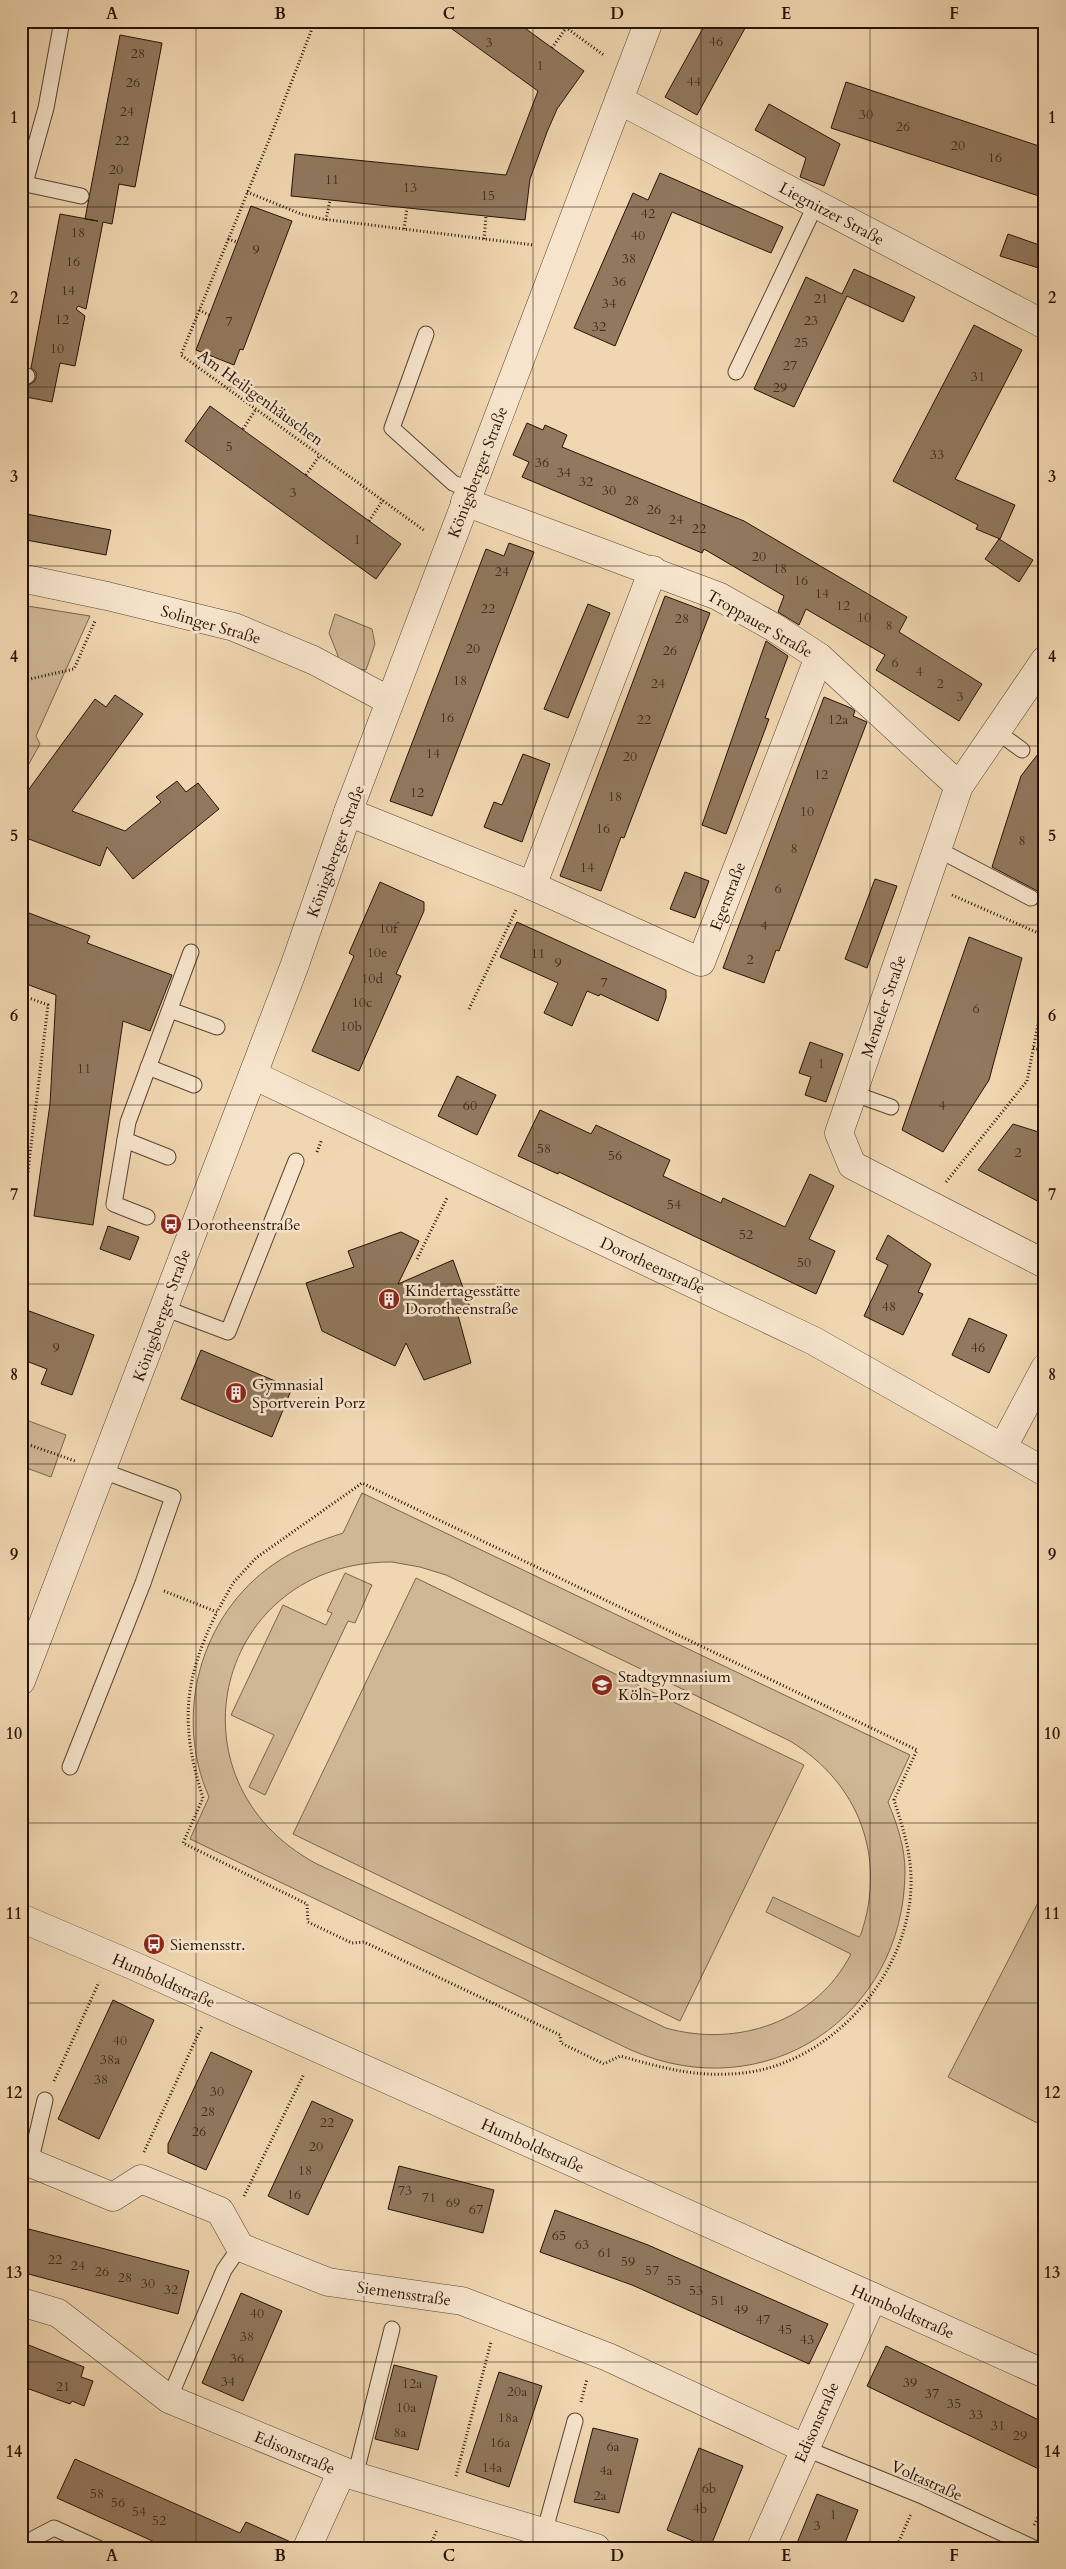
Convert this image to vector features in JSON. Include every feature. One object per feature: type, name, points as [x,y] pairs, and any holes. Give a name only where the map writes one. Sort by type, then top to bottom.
[{"type":"street","name":"Königsberger Straße","points":[[21,1682],[294,967],[348,812],[649,21]]},
{"type":"street","name":"Liegnitzer Straße","points":[[619,100],[1045,325]]},
{"type":"street","name":"Troppauer Straße","points":[[468,496],[718,596],[775,628],[819,658],[959,786]]},
{"type":"street","points":[[530,885],[653,570]]},
{"type":"street","name":"Solinger Straße","points":[[21,578],[106,596],[234,627],[313,660],[390,701]]},
{"type":"street","name":"Egerstraße","points":[[348,812],[530,885],[701,962],[819,658]]},
{"type":"street","name":"Memeler Straße","points":[[1044,664],[959,786],[839,1133],[852,1165],[1045,1264]]},
{"type":"street","name":"Dorotheenstraße","points":[[253,1075],[814,1341],[1045,1472]]},
{"type":"street","points":[[1003,1447],[1045,1368]]},
{"type":"street","name":"Humboldtstraße","points":[[21,1918],[317,2048],[1045,2374]]},
{"type":"street","name":"Siemensstraße","points":[[26,2161],[113,2197],[140,2179],[220,2210],[235,2237],[328,2282],[462,2301],[594,2353],[804,2448]]},
{"type":"street","name":"Edisonstraße","points":[[761,2548],[873,2297]]},
{"type":"street","name":"Edisonstraße","points":[[21,2302],[58,2313],[169,2399],[348,2474],[449,2503],[548,2538],[596,2548]]},
{"type":"street","points":[[307,2548],[348,2474]]},
{"type":"lane","points":[[62,21],[46,108],[23,183],[81,196]]},
{"type":"lane","points":[[736,372],[816,204]]},
{"type":"lane","points":[[426,334],[392,428],[468,496]]},
{"type":"lane","points":[[996,731],[1022,750]]},
{"type":"lane","points":[[937,849],[1031,898]]},
{"type":"lane","points":[[147,1217],[114,1204],[128,1122],[191,952]]},
{"type":"lane","points":[[170,1010],[217,1027]]},
{"type":"lane","points":[[148,1068],[194,1084]]},
{"type":"lane","points":[[852,1093],[891,1107]]},
{"type":"lane","points":[[125,1140],[168,1157]]},
{"type":"lane","points":[[164,1308],[228,1332],[296,1161]]},
{"type":"lane","points":[[70,1767],[143,1583],[173,1497],[103,1471]]},
{"type":"lane","points":[[26,2161],[45,2100]]},
{"type":"lane","points":[[169,2399],[224,2270],[235,2237]]},
{"type":"lane","points":[[348,2474],[392,2329]]},
{"type":"lane","points":[[548,2538],[575,2422]]},
{"type":"lane","name":"Voltastraße","points":[[804,2448],[920,2495],[1034,2548]]},
{"type":"lane","points":[[28,2548],[33,2539],[54,2528],[98,2548]]},
{"type":"path","name":"Am Heiligenhäuschen","points":[[315,21],[181,355],[448,548]]},
{"type":"path","points":[[557,21],[629,74]]},
{"type":"path","points":[[552,48],[566,28]]},
{"type":"path","points":[[247,192],[300,214],[326,220],[562,248]]},
{"type":"path","points":[[326,220],[330,200]]},
{"type":"path","points":[[404,229],[407,208]]},
{"type":"path","points":[[484,239],[486,216]]},
{"type":"path","points":[[228,239],[237,242]]},
{"type":"path","points":[[199,310],[209,315]]},
{"type":"path","points":[[242,429],[256,409]]},
{"type":"path","points":[[306,475],[320,455]]},
{"type":"path","points":[[369,521],[383,500]]},
{"type":"path","points":[[21,681],[74,669],[106,596]]},
{"type":"path","points":[[925,883],[1045,936]]},
{"type":"path","points":[[469,1009],[530,885]]},
{"type":"path","points":[[930,1205],[1027,1081],[1045,988]]},
{"type":"path","points":[[21,995],[48,1005],[21,1229]]},
{"type":"path","points":[[1033,1048],[1045,1052]]},
{"type":"path","points":[[296,1161],[316,1152],[334,1113]]},
{"type":"path","points":[[21,1167],[28,1168]]},
{"type":"path","points":[[417,1259],[459,1173]]},
{"type":"path","points":[[21,1442],[103,1471]]},
{"type":"path","points":[[362,1483],[917,1750],[894,1800],[910,1857],[911,1885],[909,1908],[902,1934],[882,1979],[866,2002],[840,2028],[818,2046],[797,2056],[744,2073],[702,2075],[681,2073],[620,2056],[604,2064],[561,2043],[560,2035],[364,1942],[352,1943],[308,1922],[307,1904],[183,1843],[203,1798],[190,1753],[187,1727],[190,1694],[195,1664],[204,1639],[218,1612],[233,1583],[256,1558],[362,1483]]},
{"type":"path","points":[[143,1583],[218,1612]]},
{"type":"path","points":[[45,2100],[110,1956]]},
{"type":"path","points":[[128,2186],[213,2002]]},
{"type":"path","points":[[235,2237],[317,2048]]},
{"type":"path","points":[[449,2503],[498,2315]]},
{"type":"path","points":[[575,2422],[594,2353]]},
{"type":"path","points":[[896,2548],[920,2495]]},
{"type":"shaded area","points":[[21,605],[90,616],[36,736],[40,744],[21,778]]},
{"type":"shaded area","points":[[335,614],[372,629],[375,644],[366,670],[353,668],[340,661],[329,633]]},
{"type":"shaded area","points":[[21,1418],[66,1435],[51,1477],[21,1466]]},
{"type":"shaded area","points":[[362,1493],[910,1755],[888,1802],[900,1836],[905,1863],[898,1924],[881,1969],[853,2008],[818,2038],[776,2058],[730,2067],[681,2065],[631,2050],[190,1839],[209,1797],[198,1766],[194,1733],[194,1701],[200,1669],[211,1639],[228,1610],[248,1585],[274,1564],[316,1542],[343,1533]],"holes":[[[392,1562],[420,1567],[446,1575],[790,1741],[814,1758],[834,1778],[850,1800],[861,1824],[868,1850],[871,1877],[868,1905],[861,1934],[859,1937],[773,1897],[766,1912],[851,1954],[836,1978],[817,1997],[796,2013],[772,2024],[747,2031],[720,2034],[693,2033],[666,2028],[317,1864],[268,1827],[238,1782],[226,1732],[230,1682],[250,1635],[284,1597],[332,1571]]]},
{"type":"shaded area","points":[[345,1573],[372,1585],[355,1623],[348,1621],[265,1795],[249,1787],[274,1735],[231,1715],[283,1605],[326,1625],[332,1613],[327,1611]]},
{"type":"shaded area","points":[[416,1578],[804,1765],[680,2021],[293,1834]]},
{"type":"shaded area","points":[[1045,1889],[1045,2127],[948,2077]]},
{"type":"building","points":[[441,21],[515,21],[584,71],[557,109],[547,132],[530,179],[525,220],[291,196],[295,154],[506,175],[538,91]]},
{"type":"building","points":[[707,21],[749,21],[697,115],[665,97]]},
{"type":"building","points":[[120,35],[162,43],[135,187],[119,184],[112,224],[103,222],[86,309],[78,306],[76,309],[85,316],[75,366],[60,363],[52,402],[26,397],[28,385],[34,382],[36,378],[36,372],[31,368],[60,214],[85,219]]},
{"type":"building","points":[[846,82],[1045,148],[1045,198],[831,128]]},
{"type":"building","points":[[769,104],[840,144],[824,186],[800,177],[806,158],[755,130]]},
{"type":"building","points":[[660,173],[783,227],[771,253],[672,212],[615,346],[574,328],[633,193],[648,200]]},
{"type":"building","points":[[251,206],[292,221],[243,350],[240,349],[234,365],[196,350]]},
{"type":"building","points":[[1008,234],[1045,247],[1045,270],[1000,256]]},
{"type":"building","points":[[854,269],[915,297],[903,322],[847,296],[794,407],[754,389],[806,277],[842,294]]},
{"type":"building","points":[[974,325],[1022,350],[955,479],[1015,505],[1000,539],[976,529],[978,525],[893,481]]},
{"type":"building","points":[[210,406],[401,544],[376,579],[185,441]]},
{"type":"building","points":[[527,423],[543,430],[545,425],[567,435],[562,447],[744,521],[907,617],[899,632],[982,684],[959,721],[876,670],[885,655],[806,609],[799,625],[778,612],[784,596],[704,549],[702,553],[522,477],[529,462],[513,455]]},
{"type":"building","points":[[21,513],[111,530],[106,555],[21,539]]},
{"type":"building","points":[[999,539],[1033,560],[1019,582],[985,559]]},
{"type":"building","points":[[509,543],[534,552],[432,816],[390,801],[486,549],[504,556]]},
{"type":"building","points":[[665,596],[710,613],[624,838],[621,837],[601,891],[560,876]]},
{"type":"building","points":[[588,604],[610,613],[568,718],[544,709]]},
{"type":"building","points":[[766,641],[788,656],[765,718],[769,719],[726,834],[702,825]]},
{"type":"building","points":[[115,695],[143,714],[72,811],[125,831],[161,802],[156,797],[177,781],[186,792],[198,783],[219,809],[133,879],[107,847],[100,866],[21,836],[21,800],[95,699],[106,707]]},
{"type":"building","points":[[824,697],[851,708],[855,711],[853,716],[867,722],[779,951],[776,950],[764,983],[723,968]]},
{"type":"building","points":[[1045,745],[1045,895],[992,867],[1021,776]]},
{"type":"building","points":[[523,754],[550,764],[522,842],[484,827],[494,802],[502,805]]},
{"type":"building","points":[[685,872],[709,881],[695,918],[670,909]]},
{"type":"building","points":[[875,879],[897,886],[867,968],[845,959]]},
{"type":"building","points":[[380,882],[424,902],[424,911],[396,974],[401,976],[359,1071],[312,1051],[354,956],[349,953]]},
{"type":"building","points":[[21,910],[90,936],[87,943],[172,975],[150,1031],[123,1021],[93,1225],[34,1216],[50,1104],[56,995],[21,982]]},
{"type":"building","points":[[517,922],[666,990],[666,998],[658,1021],[600,994],[599,996],[587,991],[572,1026],[544,1013],[558,983],[500,957]]},
{"type":"building","points":[[969,937],[1022,958],[989,1080],[943,1152],[902,1130]]},
{"type":"building","points":[[810,1042],[843,1054],[826,1102],[805,1095],[811,1077],[799,1073]]},
{"type":"building","points":[[457,1076],[496,1095],[477,1135],[438,1116]]},
{"type":"building","points":[[540,1110],[591,1134],[596,1125],[670,1160],[663,1176],[721,1203],[723,1198],[785,1227],[810,1174],[834,1186],[809,1239],[835,1251],[816,1294],[559,1172],[558,1174],[518,1156]]},
{"type":"building","points":[[1013,1124],[1045,1134],[1045,1205],[978,1170]]},
{"type":"building","points":[[108,1226],[139,1237],[130,1260],[100,1249]]},
{"type":"building","name":"Kindertagesstätte Dorotheenstraße","points":[[401,1232],[419,1241],[398,1284],[453,1260],[471,1310],[458,1315],[471,1363],[424,1380],[406,1343],[395,1366],[322,1331],[306,1283],[354,1267],[348,1251]]},
{"type":"building","points":[[888,1235],[931,1264],[918,1292],[923,1294],[903,1335],[864,1316],[888,1265],[876,1259]]},
{"type":"building","points":[[21,1308],[94,1335],[72,1395],[41,1384],[47,1369],[21,1359]]},
{"type":"building","points":[[969,1318],[1007,1335],[989,1373],[952,1355]]},
{"type":"building","name":"Gymnasial Sportverein Porz","points":[[201,1350],[292,1388],[272,1437],[181,1399]]},
{"type":"building","points":[[113,2000],[154,2020],[99,2139],[58,2119]]},
{"type":"building","points":[[211,2052],[252,2071],[206,2170],[168,2153],[168,2144]]},
{"type":"building","points":[[312,2101],[353,2120],[308,2215],[268,2196]]},
{"type":"building","points":[[399,2166],[494,2190],[483,2233],[388,2209]]},
{"type":"building","points":[[555,2210],[648,2245],[828,2324],[809,2364],[632,2285],[540,2252]]},
{"type":"building","points":[[21,2227],[189,2271],[178,2314],[21,2272]]},
{"type":"building","points":[[241,2293],[282,2311],[243,2401],[202,2383]]},
{"type":"building","points":[[21,2342],[84,2367],[81,2377],[93,2381],[84,2406],[72,2401],[70,2404],[21,2386]]},
{"type":"building","points":[[886,2346],[1045,2423],[1045,2472],[867,2386]]},
{"type":"building","points":[[394,2365],[437,2376],[418,2450],[375,2439]]},
{"type":"building","points":[[499,2372],[542,2386],[509,2487],[466,2472]]},
{"type":"building","points":[[593,2428],[638,2439],[619,2513],[574,2502]]},
{"type":"building","points":[[699,2448],[743,2466],[710,2548],[667,2530]]},
{"type":"building","points":[[75,2459],[240,2533],[246,2522],[293,2543],[292,2548],[168,2548],[57,2498]]},
{"type":"building","points":[[817,2494],[858,2510],[843,2548],[795,2548]]},
{"type":"place","name":"Dorotheenstraße","points":[[171,1224]]},
{"type":"place","name":"Kindertagesstätte Dorotheenstraße","points":[[389,1299]]},
{"type":"place","name":"Gymnasial Sportverein Porz","points":[[236,1393]]},
{"type":"place","name":"Stadtgymnasium Köln-Porz","points":[[602,1685]]},
{"type":"place","name":"Siemensstr.","points":[[154,1944]]}]
